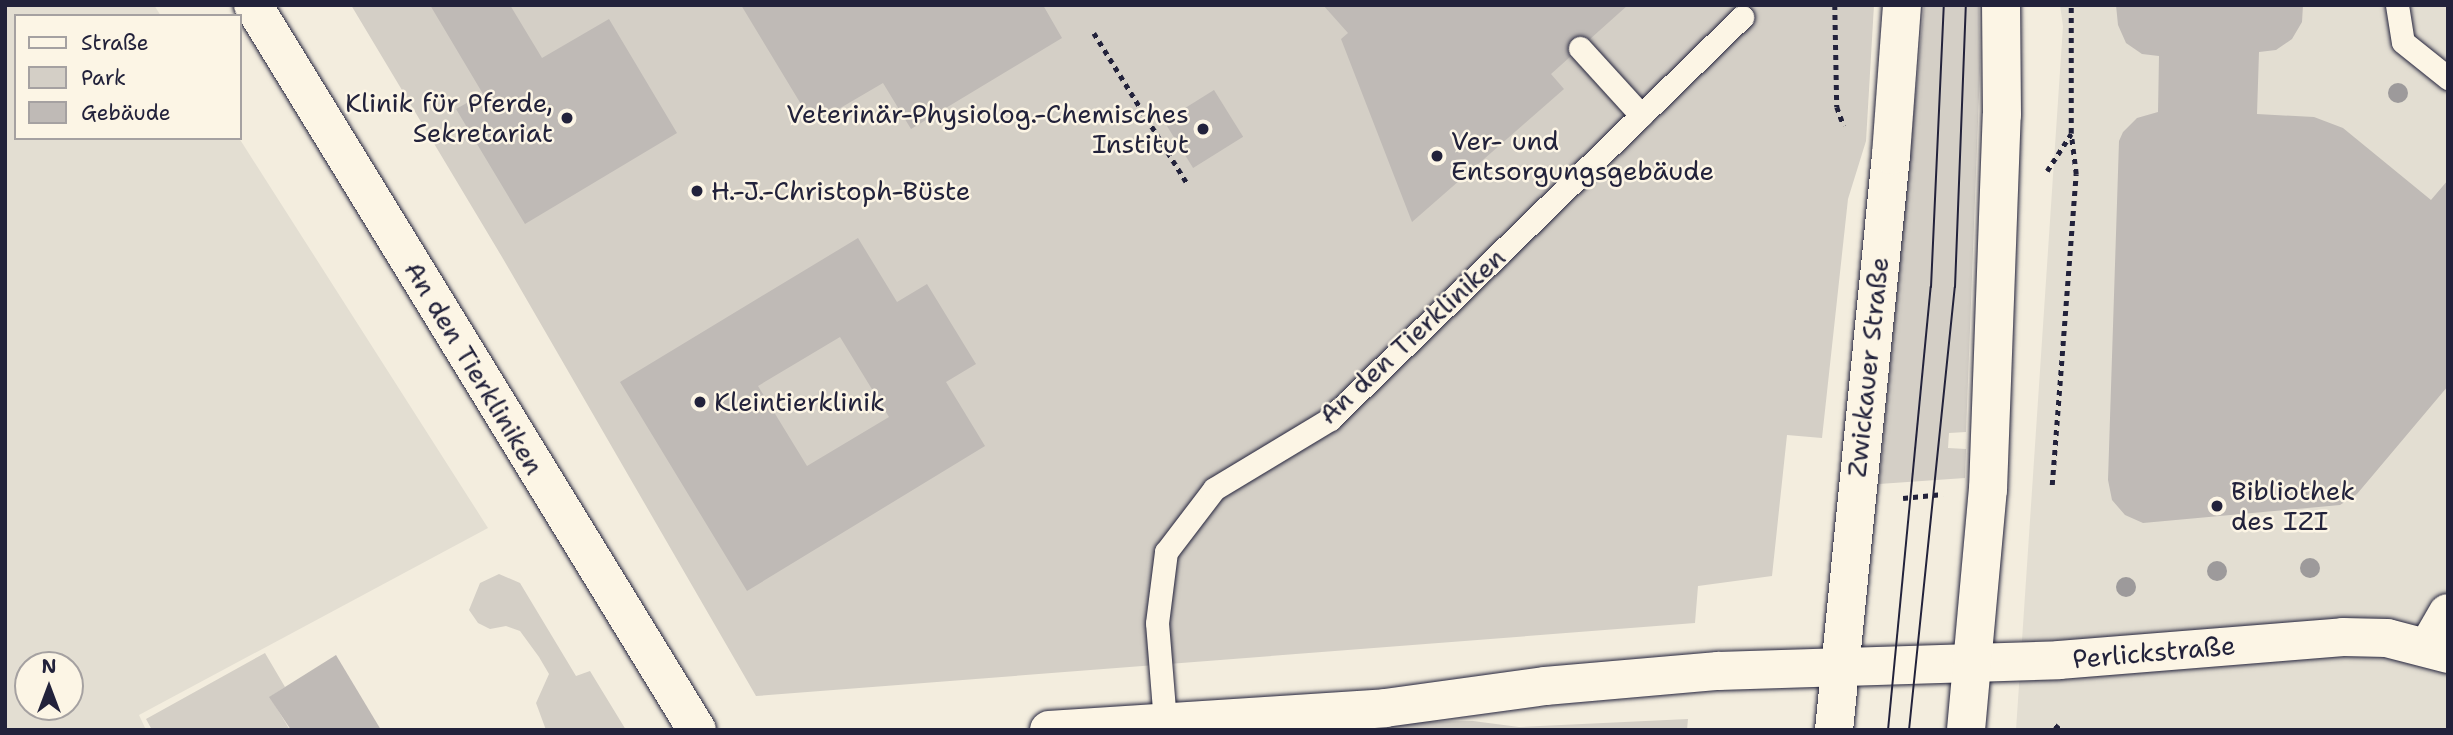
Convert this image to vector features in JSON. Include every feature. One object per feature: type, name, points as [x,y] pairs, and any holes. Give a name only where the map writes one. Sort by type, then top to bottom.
[{"type":"street","name":"An den Tierkliniken","points":[[253,5],[697,730]]},
{"type":"street","name":"Zwickauer Straße","points":[[1834,730],[1891,155],[1902,5]]},
{"type":"street","points":[[1966,730],[1988,490],[2002,115],[2001,5]]},
{"type":"street","name":"Perlickstraße","points":[[1840,666],[2059,660],[2343,636],[2387,638],[2438,651],[2448,613]]},
{"type":"street","points":[[1049,730],[1165,722],[1210,725],[1385,708],[1545,686],[1718,671],[1840,666]]},
{"type":"lane","points":[[2397,5],[2403,42],[2448,78]]},
{"type":"lane","name":"An den Tierkliniken","points":[[1165,722],[1157,623],[1166,552],[1214,489],[1330,419],[1742,17]]},
{"type":"lane","points":[[1580,48],[1641,115]]},
{"type":"path","points":[[1835,5],[1837,107]]},
{"type":"path","points":[[2052,485],[2076,174],[2071,133],[2071,5]]},
{"type":"path","points":[[1094,33],[1187,183]]},
{"type":"path","points":[[1891,499],[1945,494]]},
{"type":"path","points":[[2055,725],[2061,730]]},
{"type":"shaded area","points":[[5,5],[154,5],[160,14],[14,14],[14,140],[240,140],[488,528],[139,715],[146,730],[5,730]]},
{"type":"shaded area","points":[[2060,5],[2448,5],[2448,730],[2016,730],[2063,26]]},
{"type":"green space","points":[[351,5],[1874,5],[1866,141],[1848,199],[1822,438],[1787,435],[1772,576],[1698,586],[1695,623],[756,696],[502,257]]},
{"type":"green space","points":[[1924,5],[1979,5],[1980,69],[1966,432],[1949,433],[1948,448],[1966,449],[1965,478],[1879,484]]},
{"type":"green space","points":[[499,574],[520,583],[576,676],[590,671],[626,730],[546,730],[536,703],[549,674],[539,657],[520,631],[506,626],[490,629],[478,623],[469,610],[480,583]]},
{"type":"green space","points":[[265,653],[285,687],[270,697],[290,730],[152,730],[146,719]]},
{"type":"green space","points":[[1688,719],[1687,730],[1322,730],[1414,722],[1473,721],[1519,727]]},
{"type":"building","points":[[430,5],[510,5],[542,58],[609,19],[677,133],[525,224],[456,109],[483,94]]},
{"type":"building","points":[[741,5],[1043,5],[1062,38],[911,129],[883,83],[813,124]]},
{"type":"building","name":"Ver- und Entsorgungsgebäude","points":[[1323,5],[1628,5],[1551,74],[1564,89],[1412,222],[1341,39],[1348,33]]},
{"type":"building","points":[[2116,5],[2303,5],[2302,22],[2292,39],[2276,50],[2259,52],[2257,114],[2314,117],[2343,128],[2431,200],[2448,180],[2448,386],[2357,494],[2340,505],[2143,523],[2125,515],[2112,500],[2108,480],[2119,141],[2123,132],[2137,118],[2158,112],[2159,56],[2142,54],[2126,43],[2118,25]]},
{"type":"building","name":"Veterinär-Physiolog.-Chemisches Institut","points":[[1214,90],[1243,137],[1193,168],[1164,121]]},
{"type":"building","name":"Kleintierklinik","points":[[858,238],[897,302],[927,284],[976,364],[946,382],[985,446],[747,591],[620,382]],"holes":[[[840,337],[889,417],[807,466],[758,386]]]},
{"type":"building","points":[[336,655],[381,730],[291,730],[269,697]]},
{"type":"tram line","points":[[1888,730],[1931,287],[1944,5]]},
{"type":"tram line","points":[[1909,730],[1955,287],[1966,5]]},
{"type":"place","name":"Klinik für Pferde, Sekretariat","points":[[567,118]]},
{"type":"place","name":"Veterinär-Physiolog.-Chemisches Institut","points":[[1203,129]]},
{"type":"place","name":"Ver- und Entsorgungsgebäude","points":[[1437,156]]},
{"type":"place","name":"H.-J.-Christoph-Büste","points":[[697,191]]},
{"type":"place","name":"Kleintierklinik","points":[[700,402]]},
{"type":"place","name":"Bibliothek des IZI","points":[[2217,506]]}]
